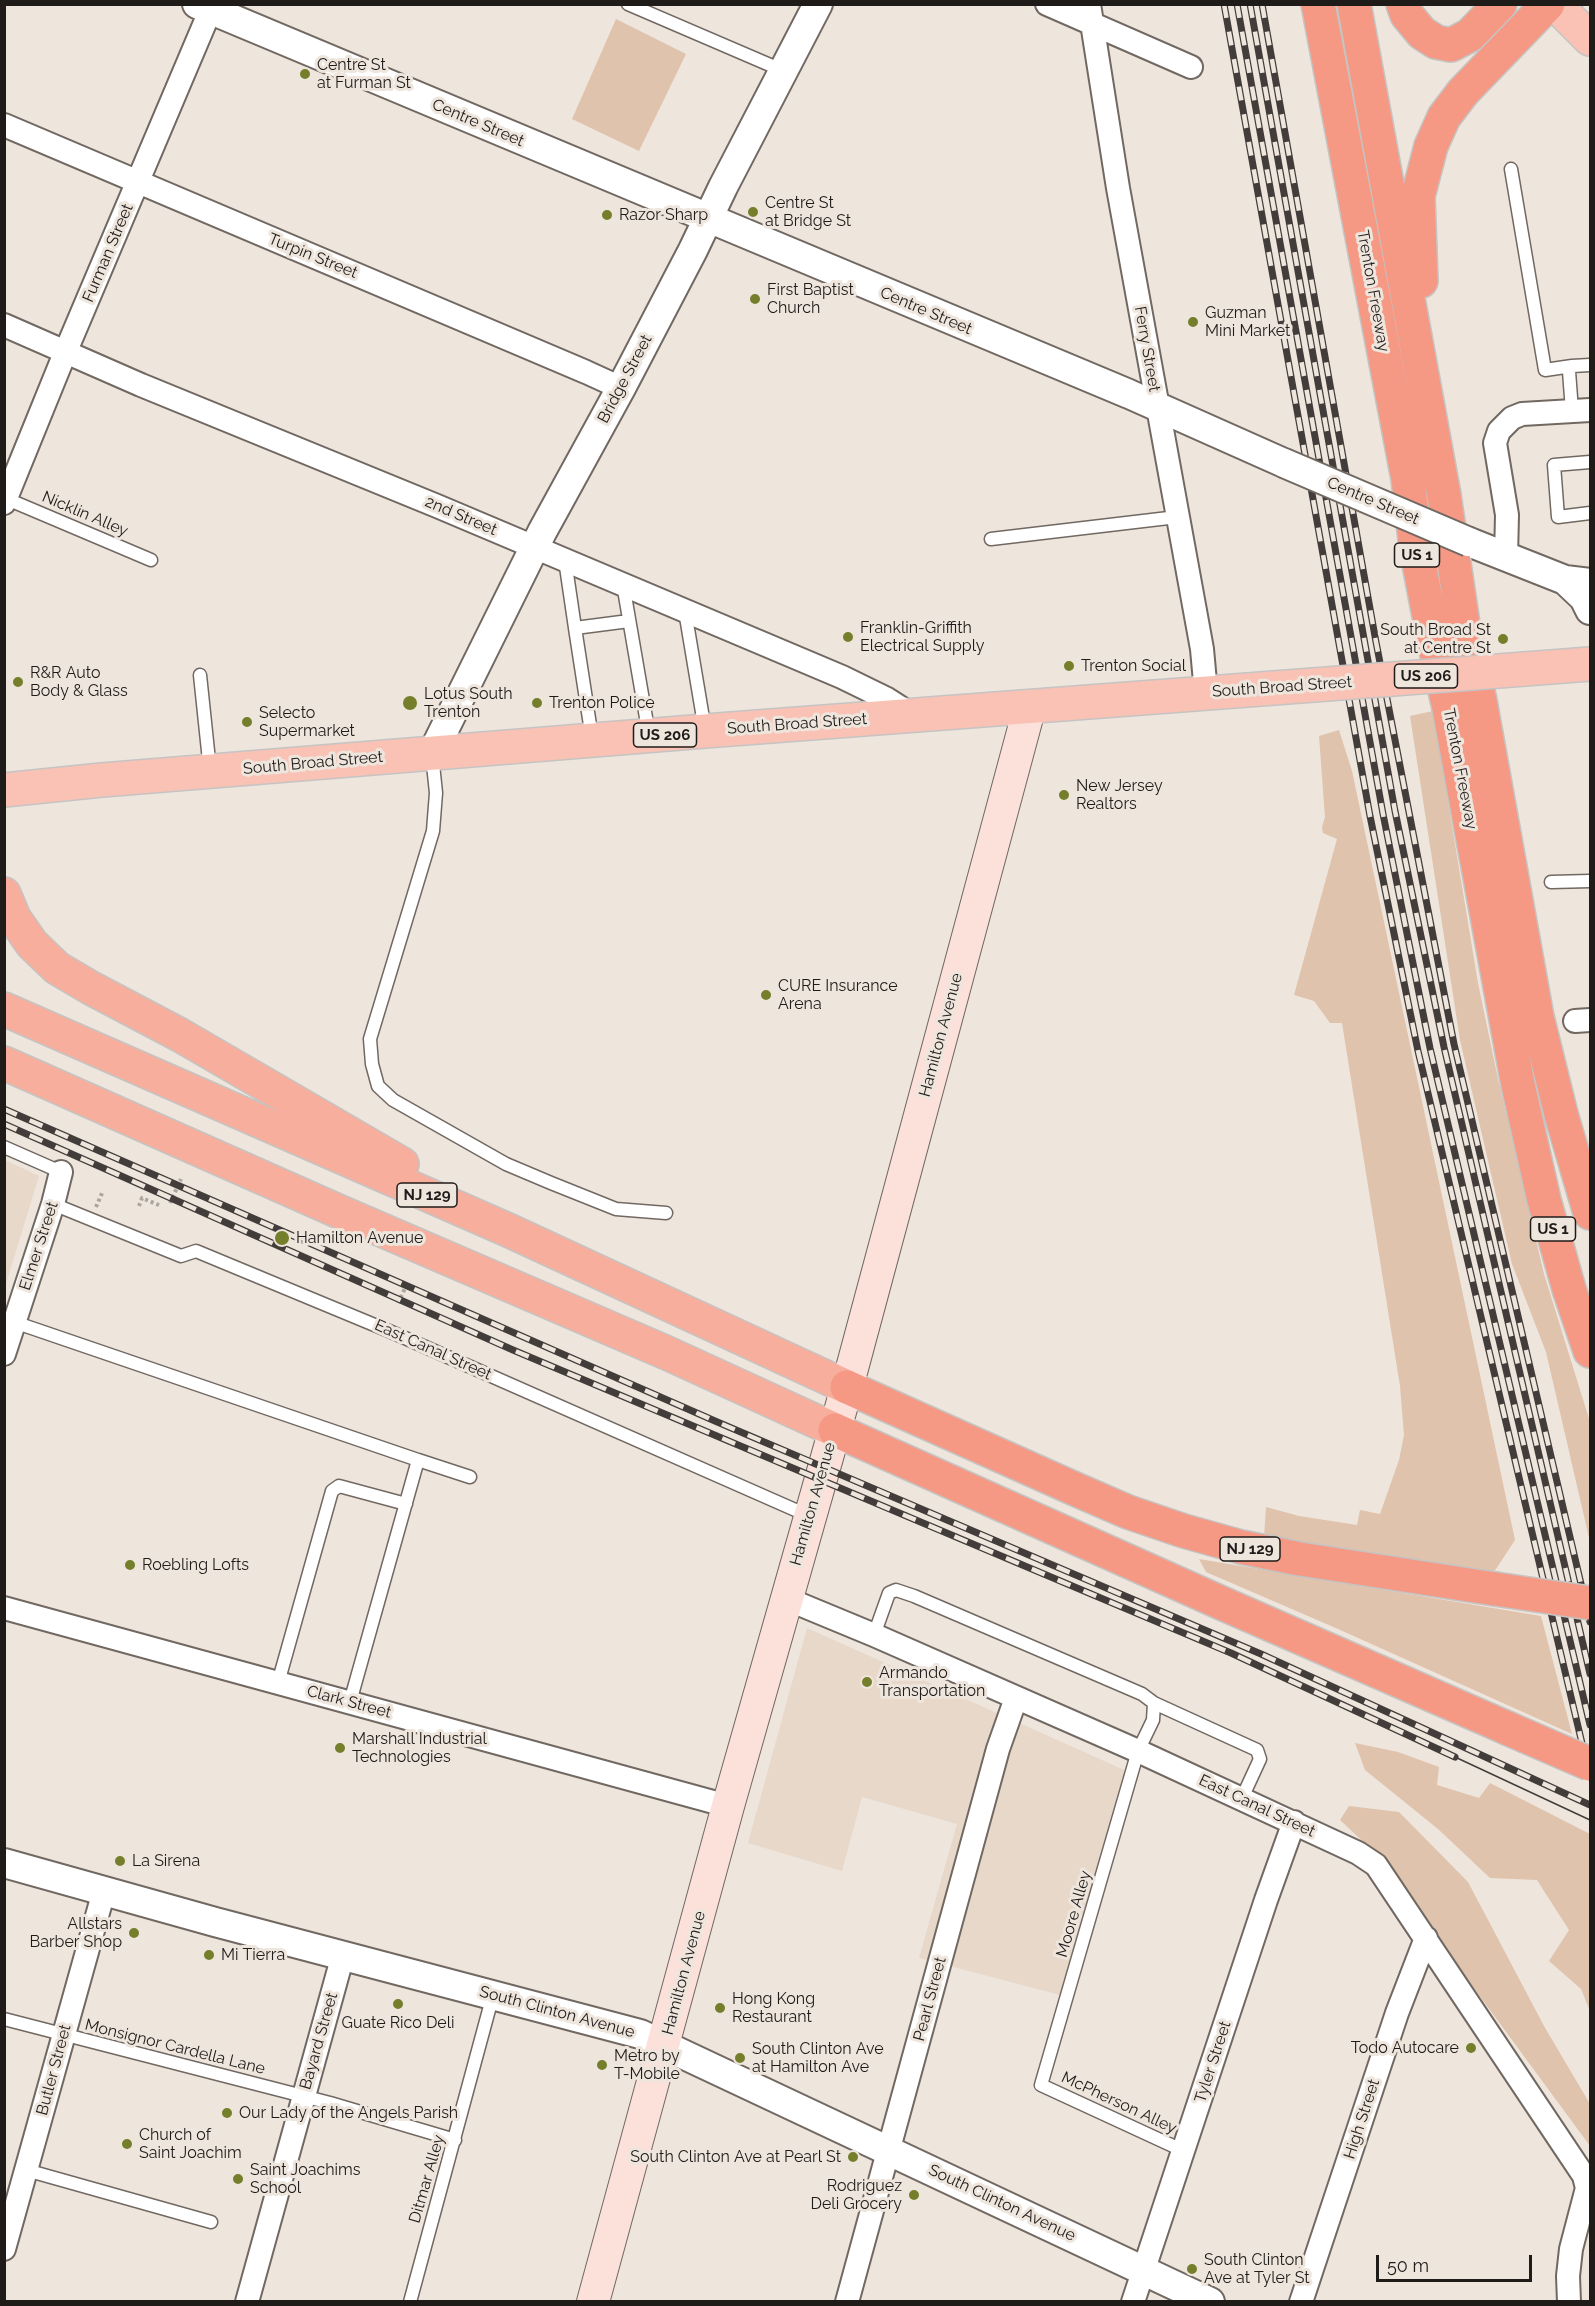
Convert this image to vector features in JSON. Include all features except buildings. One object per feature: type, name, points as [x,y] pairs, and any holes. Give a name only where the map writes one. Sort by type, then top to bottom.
[{"type":"highway","name":"Trenton Freeway","points":[[1318,4],[1401,445],[1416,548],[1451,719],[1518,1085],[1544,1200],[1569,1289],[1590,1351]]},
{"type":"highway","name":"Trenton Freeway","points":[[1354,4],[1444,495],[1461,614],[1480,701],[1538,1017],[1561,1114],[1590,1213]]},
{"type":"highway","points":[[1403,4],[1407,15],[1422,33],[1436,42],[1451,45],[1470,35],[1500,4]]},
{"type":"highway","points":[[1425,394],[1418,196],[1431,146],[1444,117],[1463,92],[1548,4]]},
{"type":"highway","points":[[4,894],[15,918],[32,944],[57,968],[180,1035],[361,1140],[508,1230]]},
{"type":"highway","name":"NJ 129","points":[[4,1010],[508,1230],[847,1387],[1128,1512],[1241,1547],[1300,1559],[1590,1604]]},
{"type":"highway","points":[[4,1063],[340,1212],[667,1353],[1121,1558],[1590,1764]]},
{"type":"main road","points":[[1559,4],[1563,12],[1590,39]]},
{"type":"main road","points":[[1568,4],[1590,16]]},
{"type":"main road","name":"South Broad Street","points":[[4,790],[705,731],[1590,664]]},
{"type":"main road","name":"Hamilton Avenue","points":[[593,2301],[728,1806],[847,1387],[1030,706]]},
{"type":"street","name":"Bridge Street","points":[[432,754],[535,547],[621,388],[818,4]]},
{"type":"street","points":[[1047,4],[1091,14],[1191,66]]},
{"type":"street","name":"Furman Street","points":[[6,501],[65,352],[139,182],[207,7]]},
{"type":"street","name":"Centre Street","points":[[207,7],[1157,407],[1469,542],[1578,581]]},
{"type":"street","name":"Ferry Street","points":[[1091,14],[1118,188],[1202,649],[1206,693]]},
{"type":"street","name":"Turpin Street","points":[[4,125],[621,388]]},
{"type":"street","name":"2nd Street","points":[[4,326],[842,677],[887,699],[912,715]]},
{"type":"street","points":[[1506,557],[1507,515],[1495,443],[1499,431],[1505,423],[1522,414],[1581,411]]},
{"type":"street","points":[[1578,581],[1590,610]]},
{"type":"street","name":"Elmer Street","points":[[4,1354],[53,1204],[61,1172]]},
{"type":"street","name":"East Canal Street","points":[[787,1599],[1138,1751],[1294,1822],[1358,1853],[1376,1865],[1587,2182],[1571,2249],[1568,2276],[1569,2301]]},
{"type":"street","name":"Clark Street","points":[[4,1608],[728,1806]]},
{"type":"street","name":"Pearl Street","points":[[847,2301],[998,1749],[1016,1698]]},
{"type":"street","name":"Tyler Street","points":[[1133,2301],[1294,1822]]},
{"type":"street","name":"South Clinton Avenue","points":[[4,1863],[640,2034],[1210,2301]]},
{"type":"street","name":"Butler Street","points":[[4,2249],[104,1891]]},
{"type":"street","name":"High Street","points":[[1301,2301],[1397,2013],[1426,1938]]},
{"type":"street","name":"Bayard Street","points":[[247,2301],[343,1955]]},
{"type":"lane","points":[[628,4],[784,71]]},
{"type":"lane","points":[[1511,169],[1545,370],[1590,365]]},
{"type":"lane","points":[[1572,366],[1569,371],[1581,411]]},
{"type":"lane","points":[[1590,462],[1554,465],[1558,517],[1590,513]]},
{"type":"lane","name":"Nicklin Alley","points":[[6,501],[151,560]]},
{"type":"lane","points":[[991,538],[1177,517]]},
{"type":"lane","points":[[565,560],[593,741]]},
{"type":"lane","points":[[623,584],[650,736]]},
{"type":"lane","points":[[685,611],[705,731]]},
{"type":"lane","points":[[575,628],[630,621]]},
{"type":"lane","points":[[200,675],[210,771]]},
{"type":"lane","points":[[432,754],[436,793],[433,831],[370,1039],[372,1065],[378,1086],[393,1100],[506,1164],[616,1209],[666,1213]]},
{"type":"lane","points":[[1551,882],[1590,881]]},
{"type":"lane","points":[[4,1147],[61,1172]]},
{"type":"lane","name":"East Canal Street","points":[[53,1204],[181,1257],[196,1251],[207,1255],[389,1330],[810,1516]]},
{"type":"lane","points":[[14,1322],[470,1477]]},
{"type":"lane","points":[[350,1702],[418,1460]]},
{"type":"lane","points":[[278,1683],[332,1491],[339,1486],[406,1504]]},
{"type":"lane","points":[[874,1635],[889,1593],[897,1590],[1142,1694],[1154,1703],[1257,1750],[1260,1759],[1242,1798]]},
{"type":"lane","name":"Moore Alley","points":[[1041,2085],[1138,1751],[1153,1720],[1154,1703]]},
{"type":"lane","name":"Ditmar Alley","points":[[410,2301],[493,1995]]},
{"type":"lane","name":"Monsignor Cardella Lane","points":[[4,2019],[303,2096],[455,2140]]},
{"type":"lane","name":"McPherson Alley","points":[[1041,2085],[1184,2151]]},
{"type":"lane","points":[[26,2170],[211,2222]]},
{"type":"path","points":[[170,1203],[181,1179]]},
{"type":"path","points":[[139,1206],[142,1198],[161,1206]]},
{"type":"path","points":[[398,1304],[408,1282]]},
{"type":"shaded area","points":[[616,19],[686,54],[639,151],[572,119]]},
{"type":"shaded area","points":[[1433,711],[1478,983],[1498,1079],[1544,1274],[1590,1422],[1590,1542],[1546,1352],[1512,1264],[1460,1040],[1410,716]]},
{"type":"shaded area","points":[[1339,730],[1352,771],[1515,1540],[1494,1572],[1264,1537],[1266,1507],[1299,1516],[1357,1525],[1360,1510],[1380,1514],[1399,1460],[1404,1435],[1400,1386],[1342,1023],[1330,1023],[1314,1001],[1294,995],[1337,839],[1323,833],[1325,817],[1319,736]]},
{"type":"shaded area","points":[[5,1160],[39,1176],[5,1287]]},
{"type":"shaded area","points":[[1199,1559],[1541,1616],[1572,1734],[1206,1572]]},
{"type":"shaded area","points":[[807,1628],[1131,1773],[1064,1996],[919,1958],[957,1824],[862,1797],[842,1871],[748,1843]]},
{"type":"shaded area","points":[[1355,1743],[1398,1752],[1439,1767],[1437,1785],[1479,1798],[1490,1783],[1590,1834],[1590,2011],[1581,1989],[1549,1961],[1569,1930],[1537,1880],[1490,1878],[1438,1829],[1365,1770]]},
{"type":"shaded area","points":[[1349,1806],[1399,1812],[1468,1882],[1544,2026],[1590,2104],[1590,2146],[1373,1851],[1340,1820]]},
{"type":"tram line","points":[[1455,1757],[1590,1820]]},
{"type":"railway","points":[[1224,4],[1370,816],[1418,1051],[1590,1777]]},
{"type":"railway","points":[[1237,4],[1383,814],[1430,1048],[1590,1725]]},
{"type":"railway","points":[[1250,4],[1395,811],[1444,1047],[1590,1674]]},
{"type":"railway","points":[[1262,4],[1376,642],[1454,1044],[1590,1622]]},
{"type":"railway","points":[[4,1109],[715,1421],[1261,1654],[1590,1805]]},
{"type":"railway","points":[[4,1124],[513,1350],[1231,1653],[1455,1757]]},
{"type":"place","name":"Centre St at Furman St","points":[[305,74]]},
{"type":"place","name":"Centre St at Bridge St","points":[[753,212]]},
{"type":"place","name":"Razor Sharp","points":[[607,215]]},
{"type":"place","name":"First Baptist Church","points":[[755,299]]},
{"type":"place","name":"Guzman Mini Market","points":[[1193,322]]},
{"type":"place","name":"Franklin-Griffith Electrical Supply","points":[[848,637]]},
{"type":"place","name":"South Broad St at Centre St","points":[[1503,639]]},
{"type":"place","name":"Trenton Social","points":[[1069,666]]},
{"type":"place","name":"R&R Auto Body & Glass","points":[[18,682]]},
{"type":"place","name":"Lotus South Trenton","points":[[410,703]]},
{"type":"place","name":"Trenton Police","points":[[537,703]]},
{"type":"place","name":"Selecto Supermarket","points":[[247,722]]},
{"type":"place","name":"New Jersey Realtors","points":[[1064,795]]},
{"type":"place","name":"CURE Insurance Arena","points":[[766,995]]},
{"type":"place","name":"Hamilton Avenue","points":[[282,1238]]},
{"type":"place","name":"Roebling Lofts","points":[[130,1565]]},
{"type":"place","name":"Armando Transportation","points":[[867,1682]]},
{"type":"place","name":"Marshall Industrial Technologies","points":[[340,1748]]},
{"type":"place","name":"La Sirena","points":[[120,1861]]},
{"type":"place","name":"Allstars Barber Shop","points":[[134,1933]]},
{"type":"place","name":"Mi Tierra","points":[[209,1955]]},
{"type":"place","name":"Guate Rico Deli","points":[[398,2004]]},
{"type":"place","name":"Hong Kong Restaurant","points":[[720,2008]]},
{"type":"place","name":"Todo Autocare","points":[[1471,2048]]},
{"type":"place","name":"South Clinton Ave at Hamilton Ave","points":[[740,2058]]},
{"type":"place","name":"Metro by T-Mobile","points":[[602,2065]]},
{"type":"place","name":"Our Lady of the Angels Parish","points":[[227,2113]]},
{"type":"place","name":"Church of Saint Joachim","points":[[127,2144]]},
{"type":"place","name":"South Clinton Ave at Pearl St","points":[[853,2157]]},
{"type":"place","name":"Saint Joachims School","points":[[238,2179]]},
{"type":"place","name":"Rodriguez Deli Grocery","points":[[914,2195]]},
{"type":"place","name":"South Clinton Ave at Tyler St","points":[[1192,2269]]}]
